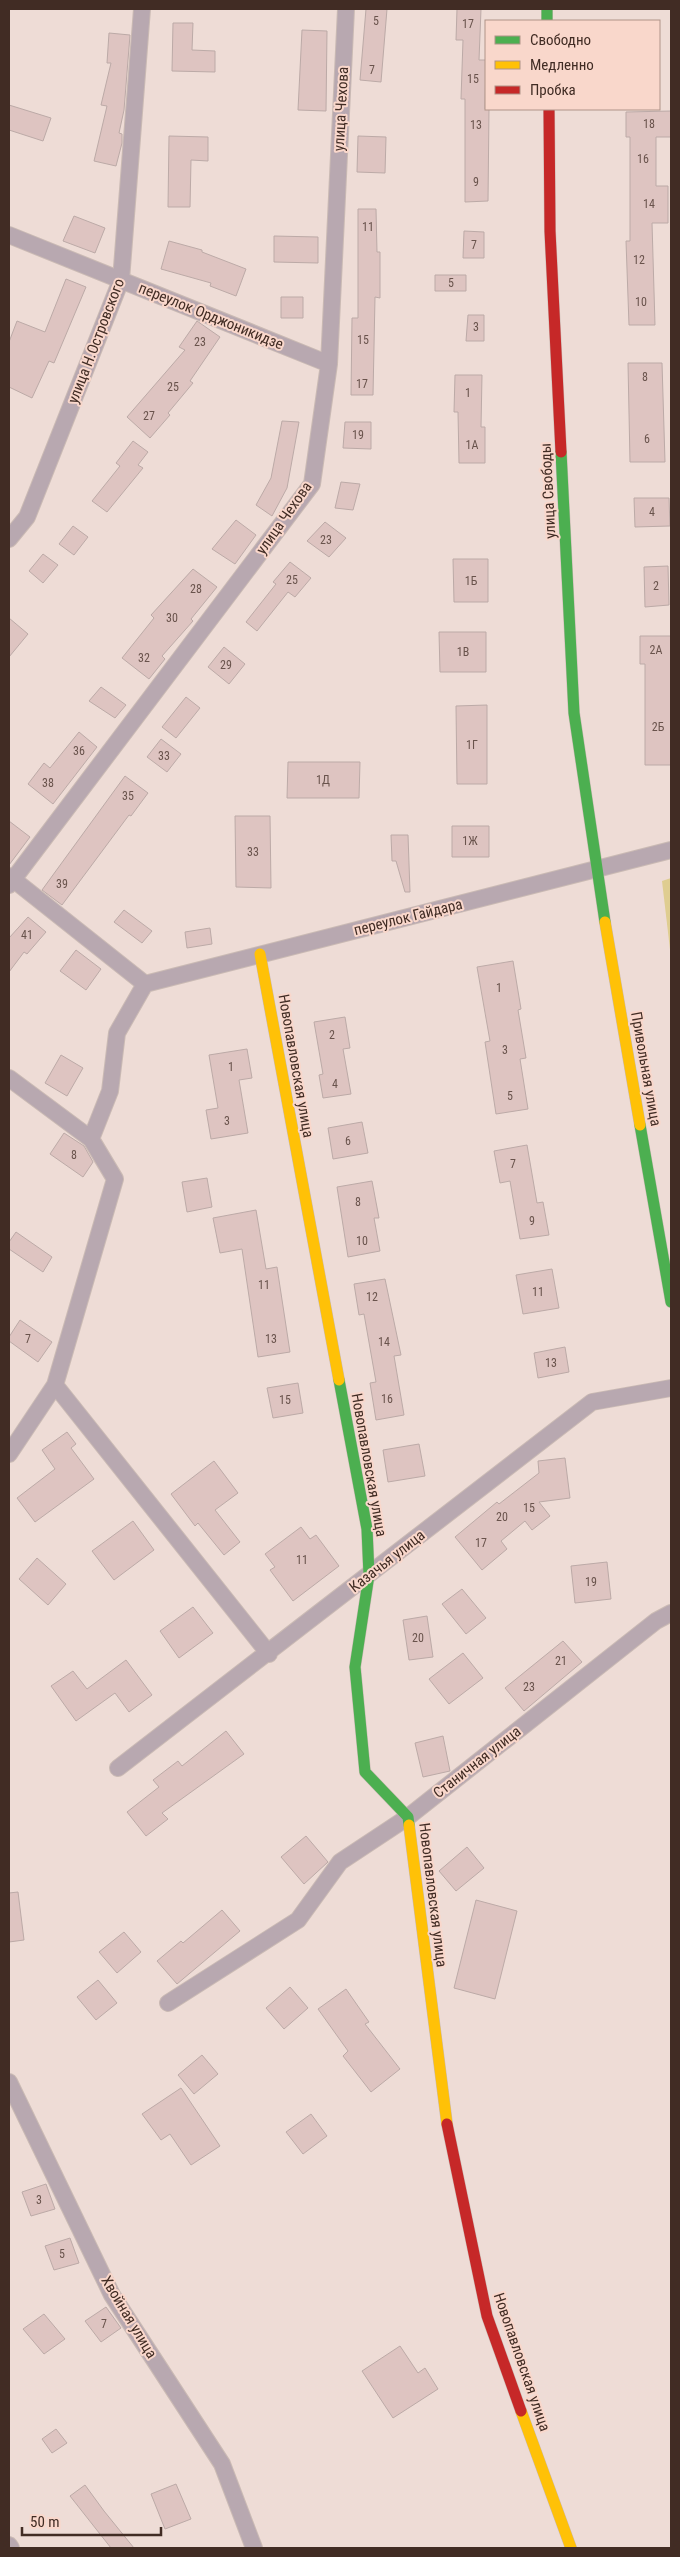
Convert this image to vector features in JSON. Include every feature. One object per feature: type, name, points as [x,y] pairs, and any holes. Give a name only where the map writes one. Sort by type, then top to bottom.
[{"type":"street","name":"улица Н.Островского","points":[[9,539],[27,517],[121,280],[142,9]]},
{"type":"street","name":"улица Чехова","points":[[10,880],[312,484],[329,364],[346,9]]},
{"type":"street","name":"улица Свободы","points":[[549,110],[550,231],[574,713],[596,870]]},
{"type":"street","name":"переулок Орджоникидзе","points":[[9,234],[329,364]]},
{"type":"street","name":"переулок Гайдара","points":[[145,984],[671,850]]},
{"type":"street","name":"Привольная улица","points":[[596,870],[671,1302]]},
{"type":"street","points":[[10,880],[145,984],[117,1033],[110,1091],[91,1139]]},
{"type":"street","name":"Новопавловская улица","points":[[260,954],[367,1529],[369,1575],[355,1667],[366,1772],[408,1817],[445,2113],[487,2316],[571,2548]]},
{"type":"street","points":[[9,1078],[91,1139],[115,1179],[55,1385],[9,1454]]},
{"type":"street","points":[[55,1385],[269,1654]]},
{"type":"street","name":"Казачья улица","points":[[118,1768],[269,1654],[592,1402],[671,1388]]},
{"type":"street","name":"Станичная улица","points":[[168,2003],[298,1920],[340,1862],[408,1817],[656,1621],[671,1613]]},
{"type":"street","name":"Хвойная улица","points":[[9,2082],[112,2294],[222,2464],[254,2548]]},
{"type":"shaded area","points":[[671,878],[671,958],[662,881]]},
{"type":"building","points":[[366,9],[387,9],[381,82],[360,80]]},
{"type":"building","points":[[457,9],[481,9],[479,60],[485,60],[485,110],[489,110],[488,201],[465,202],[465,99],[461,99],[463,40],[456,40]]},
{"type":"building","points":[[173,23],[193,23],[192,50],[215,51],[215,72],[172,71]]},
{"type":"building","points":[[302,30],[327,31],[326,111],[298,110]]},
{"type":"building","points":[[109,33],[130,35],[124,110],[119,133],[122,134],[122,143],[116,166],[94,161],[107,106],[101,105],[111,63],[107,63]]},
{"type":"building","points":[[9,105],[51,118],[43,141],[9,130]]},
{"type":"building","points":[[671,111],[671,137],[656,137],[656,186],[668,186],[668,223],[652,223],[655,325],[629,325],[626,241],[630,241],[630,137],[626,137],[626,112]]},
{"type":"building","points":[[169,136],[208,137],[208,161],[191,160],[190,207],[168,207]]},
{"type":"building","points":[[358,136],[386,137],[385,173],[357,172]]},
{"type":"building","points":[[358,209],[376,209],[377,252],[380,252],[380,298],[375,297],[373,395],[351,395],[352,318],[358,318]]},
{"type":"building","points":[[74,216],[105,228],[95,253],[63,241]]},
{"type":"building","points":[[464,231],[484,232],[484,258],[463,258]]},
{"type":"building","points":[[274,236],[318,237],[318,263],[274,262]]},
{"type":"building","points":[[169,241],[202,250],[202,252],[246,269],[236,296],[210,286],[211,283],[161,269]]},
{"type":"building","points":[[435,275],[466,275],[466,291],[435,291]]},
{"type":"building","points":[[66,279],[86,287],[54,363],[49,361],[32,398],[9,387],[9,342],[17,321],[45,332]]},
{"type":"building","points":[[281,297],[303,297],[303,318],[281,318]]},
{"type":"building","points":[[468,315],[484,315],[484,341],[466,341]]},
{"type":"building","points":[[197,321],[220,337],[190,381],[193,383],[168,413],[170,415],[150,438],[127,417],[185,350],[179,347]]},
{"type":"building","points":[[628,363],[662,363],[665,462],[630,462]]},
{"type":"building","points":[[455,375],[482,375],[481,427],[485,427],[485,463],[459,463],[458,412],[454,412]]},
{"type":"building","points":[[282,421],[299,422],[287,488],[272,516],[256,505],[271,478]]},
{"type":"building","points":[[345,422],[371,422],[371,449],[343,448]]},
{"type":"building","points":[[133,441],[148,452],[138,465],[143,468],[107,512],[92,501],[120,466],[116,463]]},
{"type":"building","points":[[341,482],[360,484],[353,510],[335,508]]},
{"type":"building","points":[[634,498],[669,498],[670,526],[635,527]]},
{"type":"building","points":[[236,520],[256,535],[235,564],[212,549]]},
{"type":"building","points":[[325,522],[346,538],[329,557],[307,541]]},
{"type":"building","points":[[73,526],[88,537],[74,555],[59,544]]},
{"type":"building","points":[[43,554],[58,565],[43,583],[29,571]]},
{"type":"building","points":[[453,559],[488,559],[488,602],[454,602]]},
{"type":"building","points":[[290,562],[311,578],[295,597],[288,592],[257,631],[246,622],[276,584],[273,582]]},
{"type":"building","points":[[668,566],[669,605],[645,607],[644,567]]},
{"type":"building","points":[[193,569],[217,587],[191,619],[193,621],[162,656],[165,659],[149,679],[122,658],[154,618],[151,615]]},
{"type":"building","points":[[9,618],[28,634],[9,657]]},
{"type":"building","points":[[439,632],[486,632],[486,672],[440,672]]},
{"type":"building","points":[[640,636],[671,636],[671,765],[645,765],[645,664],[640,664]]},
{"type":"building","points":[[224,647],[245,664],[229,684],[208,667]]},
{"type":"building","points":[[101,687],[126,705],[115,718],[89,701]]},
{"type":"building","points":[[186,697],[200,708],[176,738],[162,727]]},
{"type":"building","points":[[487,705],[487,784],[457,784],[456,706]]},
{"type":"building","points":[[79,732],[97,747],[53,804],[28,784],[44,763],[50,768]]},
{"type":"building","points":[[161,739],[181,754],[167,772],[147,757]]},
{"type":"building","points":[[288,762],[360,762],[359,798],[287,798]]},
{"type":"building","points":[[125,776],[148,793],[131,816],[129,815],[62,905],[42,890]]},
{"type":"building","points":[[235,816],[270,816],[271,888],[236,887]]},
{"type":"building","points":[[9,821],[30,837],[9,865]]},
{"type":"building","points":[[452,826],[489,826],[489,857],[452,857]]},
{"type":"building","points":[[391,835],[408,835],[410,892],[405,892],[396,861],[392,861]]},
{"type":"building","points":[[124,910],[152,931],[142,943],[114,922]]},
{"type":"building","points":[[28,917],[46,932],[27,954],[24,952],[9,972],[9,938]]},
{"type":"building","points":[[210,928],[212,944],[187,948],[185,932]]},
{"type":"building","points":[[76,950],[101,969],[86,990],[60,971]]},
{"type":"building","points":[[513,961],[521,1009],[518,1010],[526,1058],[520,1059],[528,1109],[496,1114],[485,1042],[490,1041],[477,967]]},
{"type":"building","points":[[345,1017],[350,1048],[343,1049],[351,1094],[323,1098],[319,1075],[323,1074],[314,1022]]},
{"type":"building","points":[[247,1049],[252,1078],[239,1080],[248,1133],[211,1139],[206,1110],[218,1108],[209,1055]]},
{"type":"building","points":[[61,1055],[83,1068],[67,1096],[45,1083]]},
{"type":"building","points":[[362,1122],[368,1153],[333,1159],[328,1128]]},
{"type":"building","points":[[64,1133],[84,1146],[93,1162],[83,1177],[50,1154]]},
{"type":"building","points":[[527,1145],[537,1203],[543,1202],[549,1235],[520,1239],[510,1181],[500,1183],[494,1151]]},
{"type":"building","points":[[207,1178],[212,1207],[187,1212],[182,1182]]},
{"type":"building","points":[[372,1181],[379,1218],[374,1218],[380,1251],[348,1257],[337,1187]]},
{"type":"building","points":[[256,1210],[266,1269],[277,1267],[290,1352],[258,1357],[242,1249],[220,1253],[213,1218]]},
{"type":"building","points":[[16,1232],[52,1257],[43,1272],[9,1249],[9,1242]]},
{"type":"building","points":[[552,1269],[559,1308],[523,1314],[516,1275]]},
{"type":"building","points":[[385,1279],[401,1355],[394,1356],[404,1415],[376,1420],[370,1383],[376,1382],[364,1314],[359,1315],[354,1284]]},
{"type":"building","points":[[20,1320],[52,1342],[38,1362],[9,1341],[9,1337]]},
{"type":"building","points":[[565,1347],[569,1372],[538,1378],[534,1353]]},
{"type":"building","points":[[298,1383],[303,1413],[273,1418],[267,1388]]},
{"type":"building","points":[[67,1432],[76,1444],[71,1448],[94,1479],[35,1522],[17,1498],[55,1469],[42,1450]]},
{"type":"building","points":[[419,1444],[425,1476],[388,1482],[383,1450]]},
{"type":"building","points":[[565,1458],[570,1498],[539,1502],[550,1516],[532,1530],[525,1521],[501,1541],[507,1549],[482,1570],[455,1537],[497,1502],[499,1504],[539,1473],[538,1461]]},
{"type":"building","points":[[214,1461],[238,1493],[215,1510],[240,1542],[224,1555],[198,1523],[195,1526],[171,1494]]},
{"type":"building","points":[[133,1521],[154,1550],[114,1580],[92,1551]]},
{"type":"building","points":[[301,1527],[310,1539],[316,1535],[339,1566],[293,1601],[270,1570],[275,1567],[265,1554]]},
{"type":"building","points":[[37,1558],[66,1584],[48,1605],[19,1579]]},
{"type":"building","points":[[607,1562],[611,1599],[575,1603],[571,1566]]},
{"type":"building","points":[[462,1589],[486,1618],[466,1634],[442,1604]]},
{"type":"building","points":[[193,1607],[213,1633],[179,1658],[160,1631]]},
{"type":"building","points":[[427,1616],[433,1657],[409,1660],[403,1620]]},
{"type":"building","points":[[563,1641],[582,1662],[524,1711],[505,1688]]},
{"type":"building","points":[[463,1653],[483,1678],[449,1704],[429,1679]]},
{"type":"building","points":[[126,1660],[152,1695],[129,1712],[115,1693],[76,1721],[51,1686],[73,1671],[87,1689]]},
{"type":"building","points":[[226,1731],[244,1754],[162,1813],[168,1819],[146,1836],[127,1812],[159,1787],[153,1780],[178,1761],[182,1766]]},
{"type":"building","points":[[443,1736],[450,1771],[423,1777],[415,1743]]},
{"type":"building","points":[[306,1836],[328,1862],[304,1884],[281,1857]]},
{"type":"building","points":[[467,1847],[484,1868],[456,1891],[439,1871]]},
{"type":"building","points":[[18,1892],[24,1940],[9,1942],[9,1893]]},
{"type":"building","points":[[476,1900],[517,1911],[495,1999],[454,1988]]},
{"type":"building","points":[[222,1910],[240,1931],[177,1984],[157,1961],[181,1941],[183,1943]]},
{"type":"building","points":[[124,1932],[141,1952],[117,1973],[99,1952]]},
{"type":"building","points":[[98,1980],[117,2003],[96,2020],[77,1997]]},
{"type":"building","points":[[290,1987],[308,2008],[284,2029],[266,2008]]},
{"type":"building","points":[[346,1989],[369,2022],[365,2024],[400,2069],[371,2092],[343,2056],[348,2051],[318,2009]]},
{"type":"building","points":[[202,2055],[218,2074],[194,2094],[178,2075]]},
{"type":"building","points":[[181,2088],[220,2146],[191,2165],[170,2134],[161,2140],[142,2114]]},
{"type":"building","points":[[311,2114],[327,2136],[303,2154],[286,2132]]},
{"type":"building","points":[[46,2184],[55,2209],[31,2216],[22,2192]]},
{"type":"building","points":[[70,2238],[79,2263],[54,2270],[45,2246]]},
{"type":"building","points":[[106,2307],[121,2328],[101,2342],[85,2321]]},
{"type":"building","points":[[44,2314],[65,2339],[44,2354],[23,2329]]},
{"type":"building","points":[[400,2346],[418,2373],[425,2368],[438,2389],[393,2418],[362,2371]]},
{"type":"building","points":[[56,2429],[67,2443],[52,2453],[42,2439]]},
{"type":"building","points":[[176,2484],[191,2519],[165,2529],[151,2494]]},
{"type":"building","points":[[85,2485],[134,2548],[111,2548],[70,2496]]},
{"type":"traffic: fast","points":[[547,9],[547,20]]},
{"type":"traffic: fast","points":[[561,452],[574,713],[605,922]]},
{"type":"traffic: fast","points":[[640,1125],[671,1302]]},
{"type":"traffic: fast","points":[[339,1380],[367,1529],[369,1575],[355,1667],[365,1772],[408,1817],[409,1825]]},
{"type":"traffic: slow","points":[[605,922],[640,1125]]},
{"type":"traffic: slow","points":[[260,954],[339,1380]]},
{"type":"traffic: slow","points":[[409,1825],[447,2124]]},
{"type":"traffic: slow","points":[[521,2411],[571,2548]]},
{"type":"traffic: jam","points":[[549,110],[550,231],[561,452]]},
{"type":"traffic: jam","points":[[447,2124],[487,2316],[521,2411]]}]
